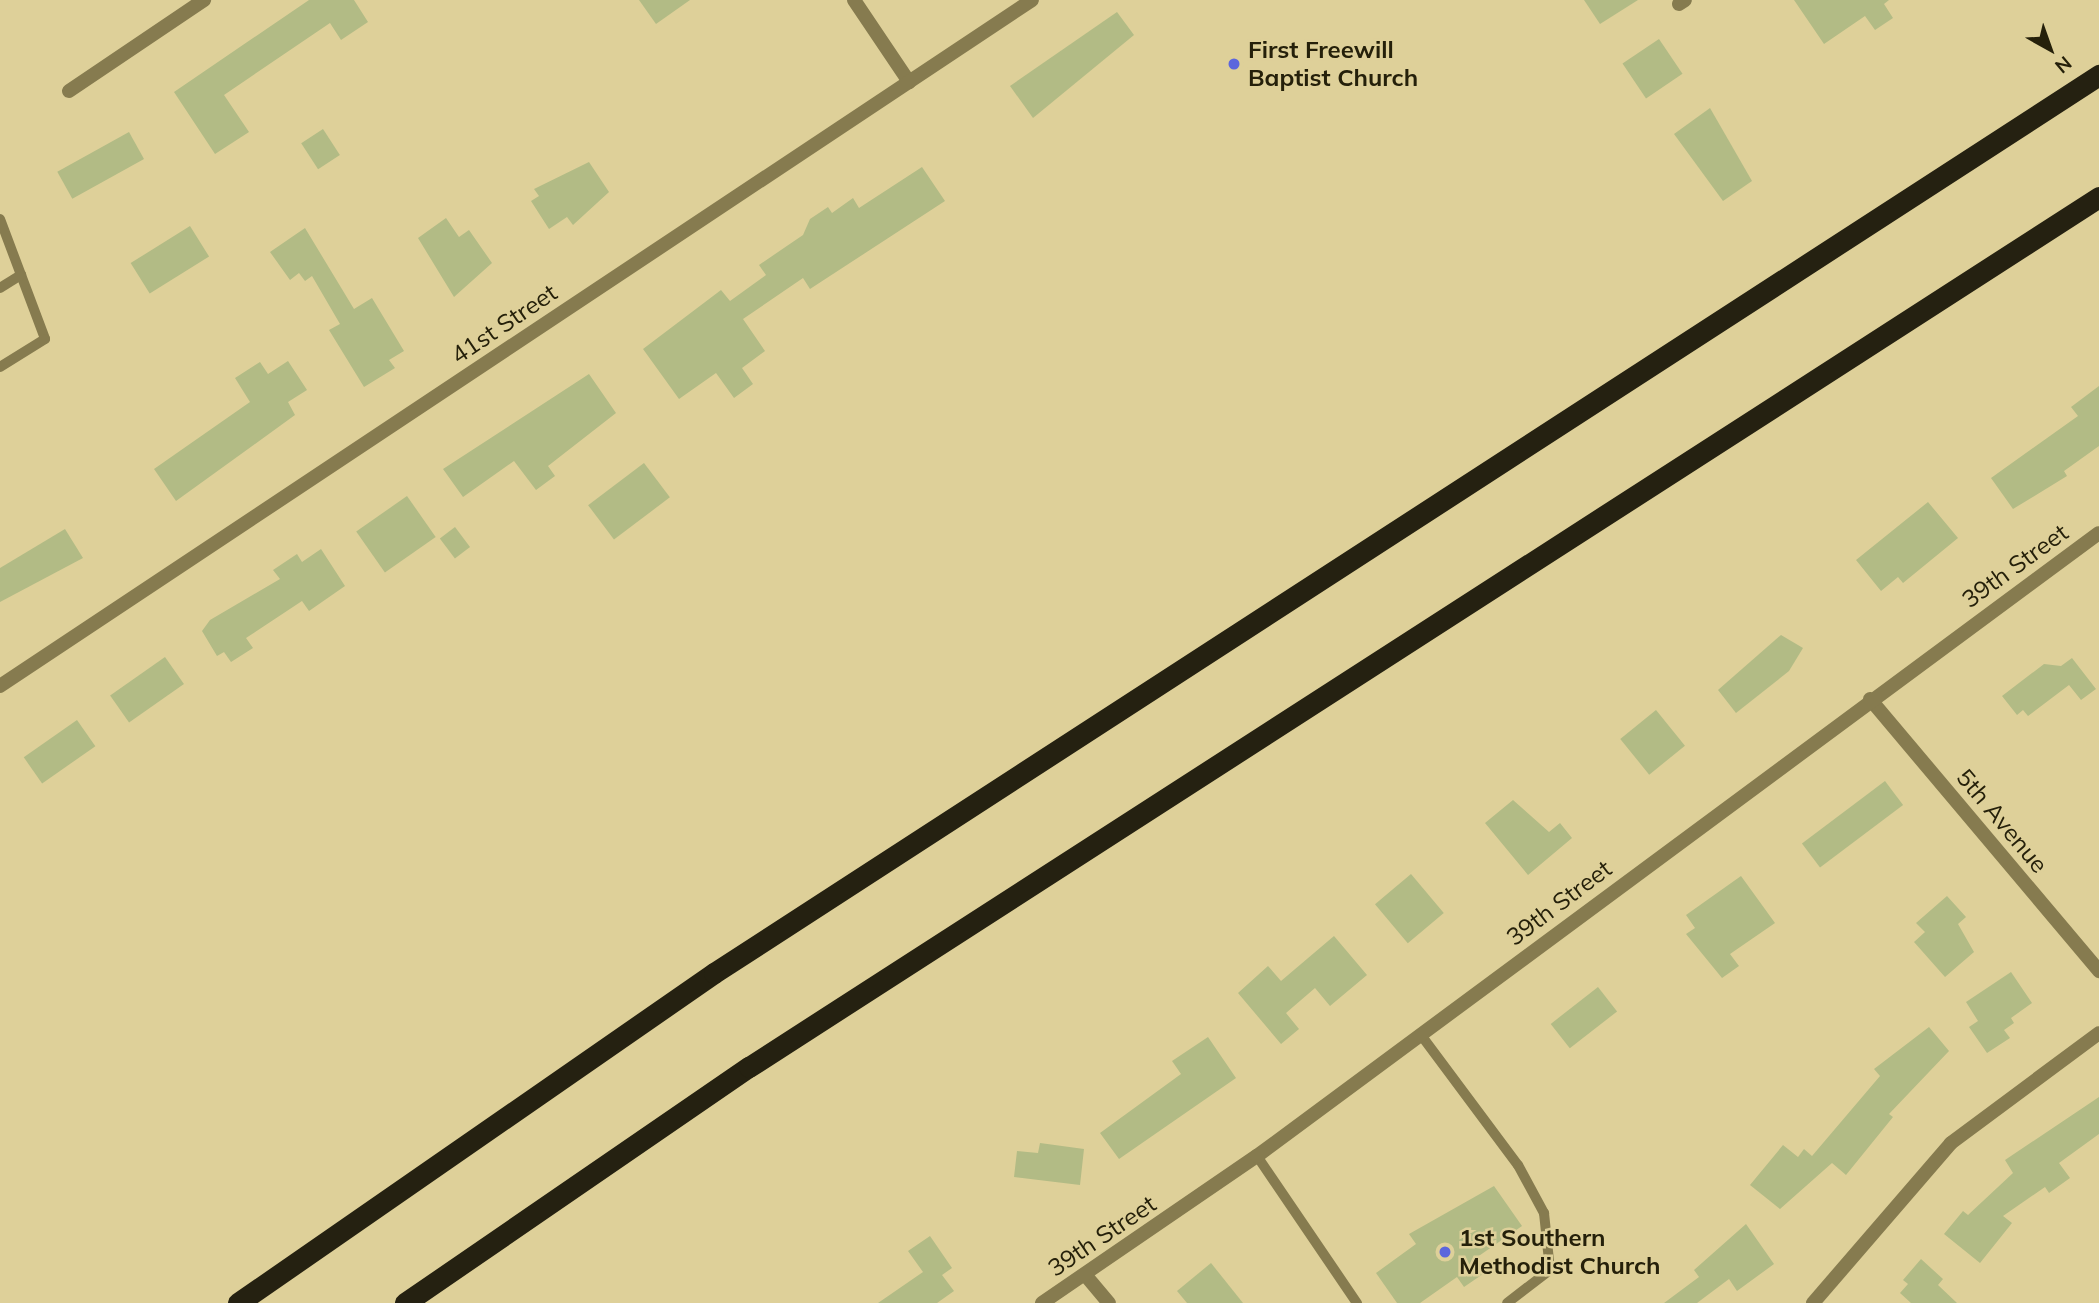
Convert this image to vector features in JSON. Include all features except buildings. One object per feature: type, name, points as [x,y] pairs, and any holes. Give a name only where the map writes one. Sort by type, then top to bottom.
[{"type":"highway","points":[[238,1303],[726,966],[2099,75]]},
{"type":"highway","points":[[405,1303],[749,1067],[2099,197]]},
{"type":"street","points":[[69,91],[204,0]]},
{"type":"street","points":[[854,0],[909,82]]},
{"type":"street","name":"41st Street","points":[[0,686],[1032,0]]},
{"type":"street","name":"39th Street","points":[[1042,1303],[1087,1277],[1257,1156],[1870,699],[2099,533]]},
{"type":"street","name":"5th Avenue","points":[[1870,699],[2099,971]]},
{"type":"street","points":[[1813,1303],[1951,1143],[2099,1033]]},
{"type":"street","points":[[1087,1277],[1109,1303]]},
{"type":"lane","points":[[0,219],[45,339],[0,367]]},
{"type":"lane","points":[[0,288],[21,275]]},
{"type":"lane","points":[[1420,1035],[1518,1165],[1544,1213],[1550,1270],[1507,1303]]},
{"type":"lane","points":[[1257,1156],[1357,1303]]},
{"type":"place","name":"First Freewill Baptist Church","points":[[1234,64]]},
{"type":"place","name":"1st Southern Methodist Church","points":[[1445,1252]]}]
